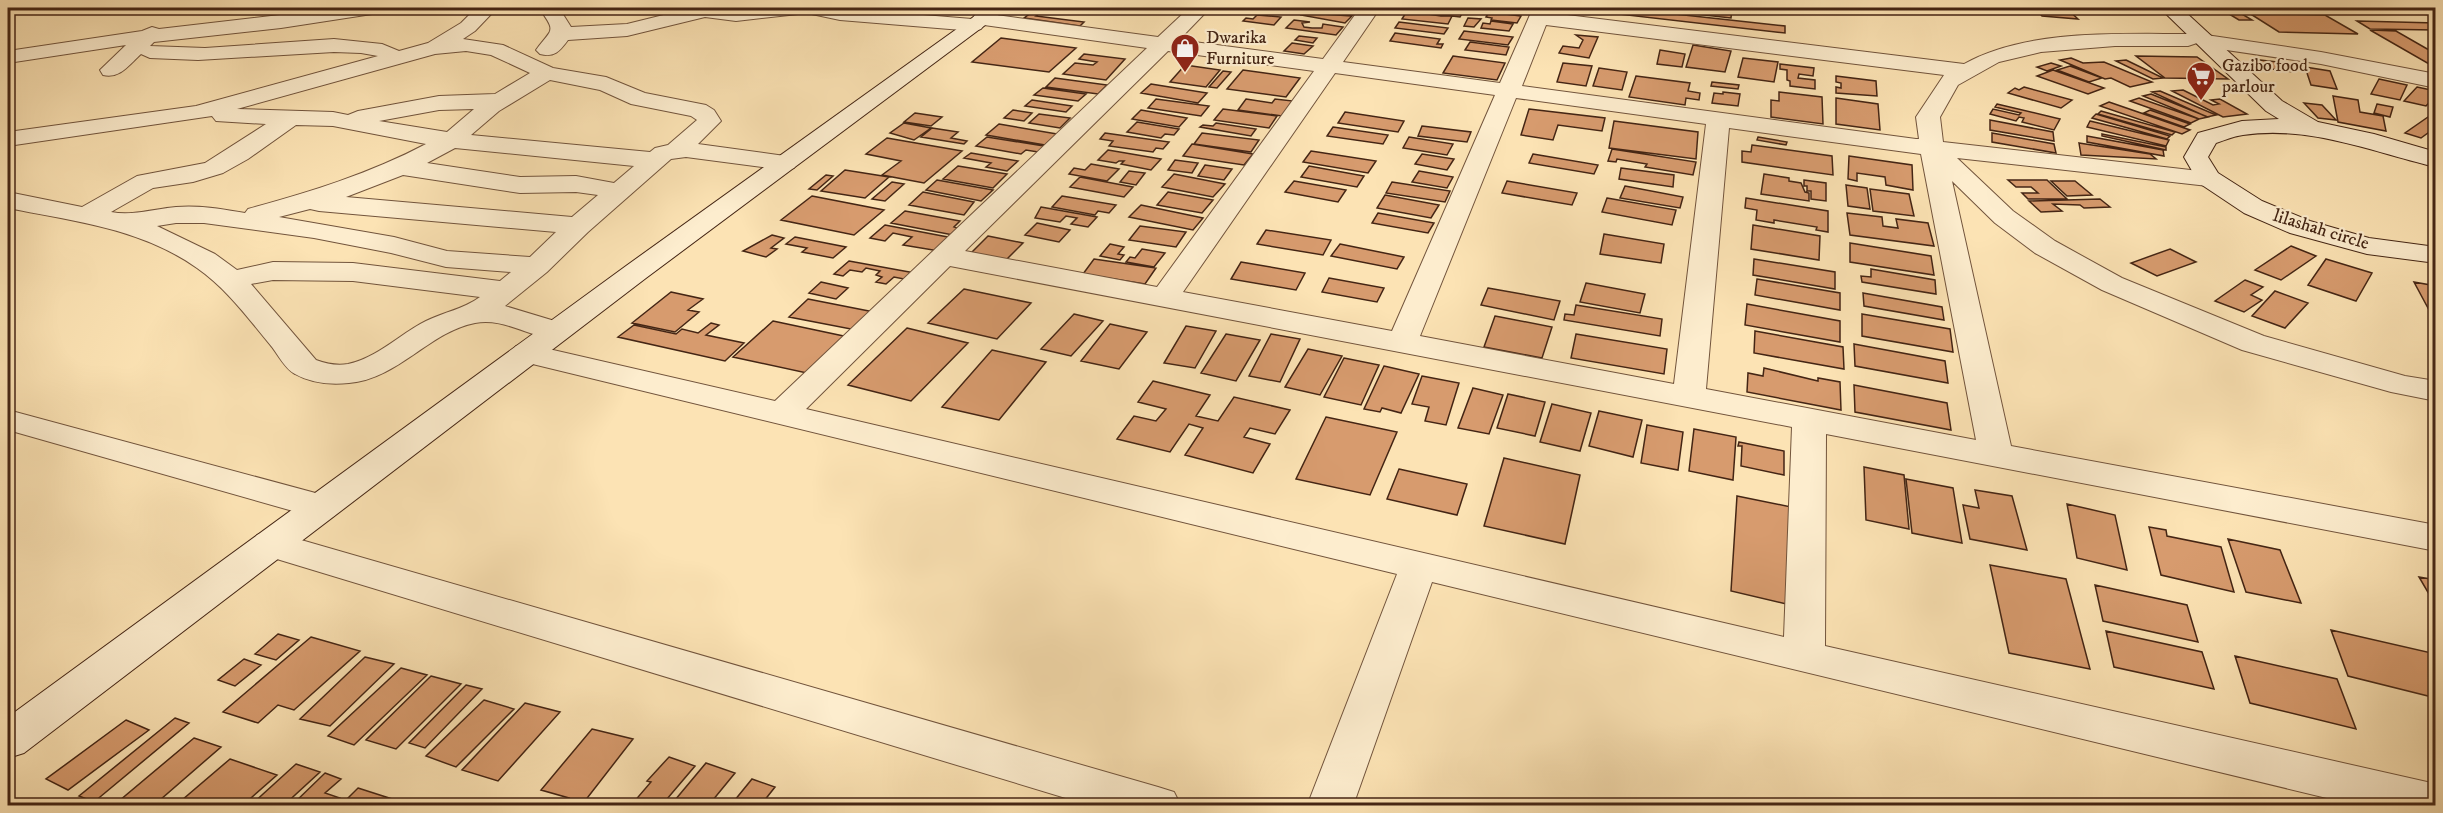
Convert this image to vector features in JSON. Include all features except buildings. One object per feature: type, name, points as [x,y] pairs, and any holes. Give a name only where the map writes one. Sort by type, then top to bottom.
[{"type":"street","points":[[8,57],[147,36],[372,8]]},
{"type":"street","points":[[434,48],[468,27],[486,8],[496,8]]},
{"type":"street","points":[[238,219],[308,202],[401,167],[452,140],[536,69],[556,43],[560,20],[549,8]]},
{"type":"street","points":[[559,34],[627,30],[704,9],[759,13],[804,8]]},
{"type":"street","points":[[811,8],[840,14],[914,20],[985,17],[1163,44],[1718,120],[1932,148],[2208,178]]},
{"type":"street","points":[[914,20],[930,8]]},
{"type":"street","points":[[781,414],[1200,8]]},
{"type":"street","points":[[1164,298],[1370,8]]},
{"type":"street","points":[[2154,8],[2274,106],[2315,130]]},
{"type":"street","points":[[2170,8],[2253,102],[2262,127]]},
{"type":"street","points":[[2408,8],[2436,9]]},
{"type":"street","points":[[111,70],[147,36],[169,21],[188,12]]},
{"type":"street","points":[[292,47],[343,13]]},
{"type":"street","points":[[1402,343],[1541,13],[1968,71]]},
{"type":"street","points":[[8,740],[527,353],[985,17]]},
{"type":"street","points":[[1996,456],[1932,148],[1928,117],[1949,81],[1992,57],[2041,46],[2115,40],[2197,41],[2300,53],[2383,68],[2436,81]]},
{"type":"street","points":[[8,139],[198,113],[434,48],[466,45],[496,49],[536,69],[606,84],[639,99],[698,110],[706,114],[709,121],[618,191],[537,266],[478,313]]},
{"type":"street","points":[[130,52],[205,54],[292,47],[369,46],[388,50],[396,58]]},
{"type":"street","points":[[347,121],[383,112],[439,103],[500,101]]},
{"type":"street","points":[[198,113],[347,121],[452,140],[586,155],[666,155],[785,163]]},
{"type":"street","points":[[87,215],[153,178],[193,174],[220,165],[291,118]]},
{"type":"street","points":[[1689,398],[1718,120]]},
{"type":"street","points":[[2208,178],[2196,157],[2207,138],[2242,128],[2315,130],[2404,149],[2436,160]]},
{"type":"street","points":[[1932,148],[2004,217],[2045,247],[2112,284],[2253,343],[2402,385],[2436,391]]},
{"type":"street","points":[[401,167],[520,184],[576,184],[618,191]]},
{"type":"street","name":"lilashah circle","points":[[2208,178],[2253,207],[2300,227],[2386,249],[2436,255]]},
{"type":"street","points":[[8,200],[125,223],[167,240],[206,260],[232,280],[305,367],[318,374],[338,375],[373,367],[447,322],[478,313],[497,313],[557,331]]},
{"type":"street","points":[[308,202],[578,226]]},
{"type":"street","points":[[125,223],[176,215],[204,215],[371,241],[446,260],[537,266]]},
{"type":"street","points":[[2386,249],[2436,280]]},
{"type":"street","points":[[944,256],[2436,538]]},
{"type":"street","points":[[232,280],[273,271],[353,272],[506,291]]},
{"type":"street","points":[[527,353],[1804,657],[2436,804]]},
{"type":"street","points":[[8,420],[321,507]]},
{"type":"street","points":[[1804,657],[1809,421]]},
{"type":"street","points":[[270,544],[856,715],[1158,806]]},
{"type":"street","points":[[1330,806],[1419,565]]},
{"type":"place","name":"Dwarika Furniture","points":[[1185,74]]},
{"type":"place","name":"Gazibo food parlour","points":[[2201,102]]}]
